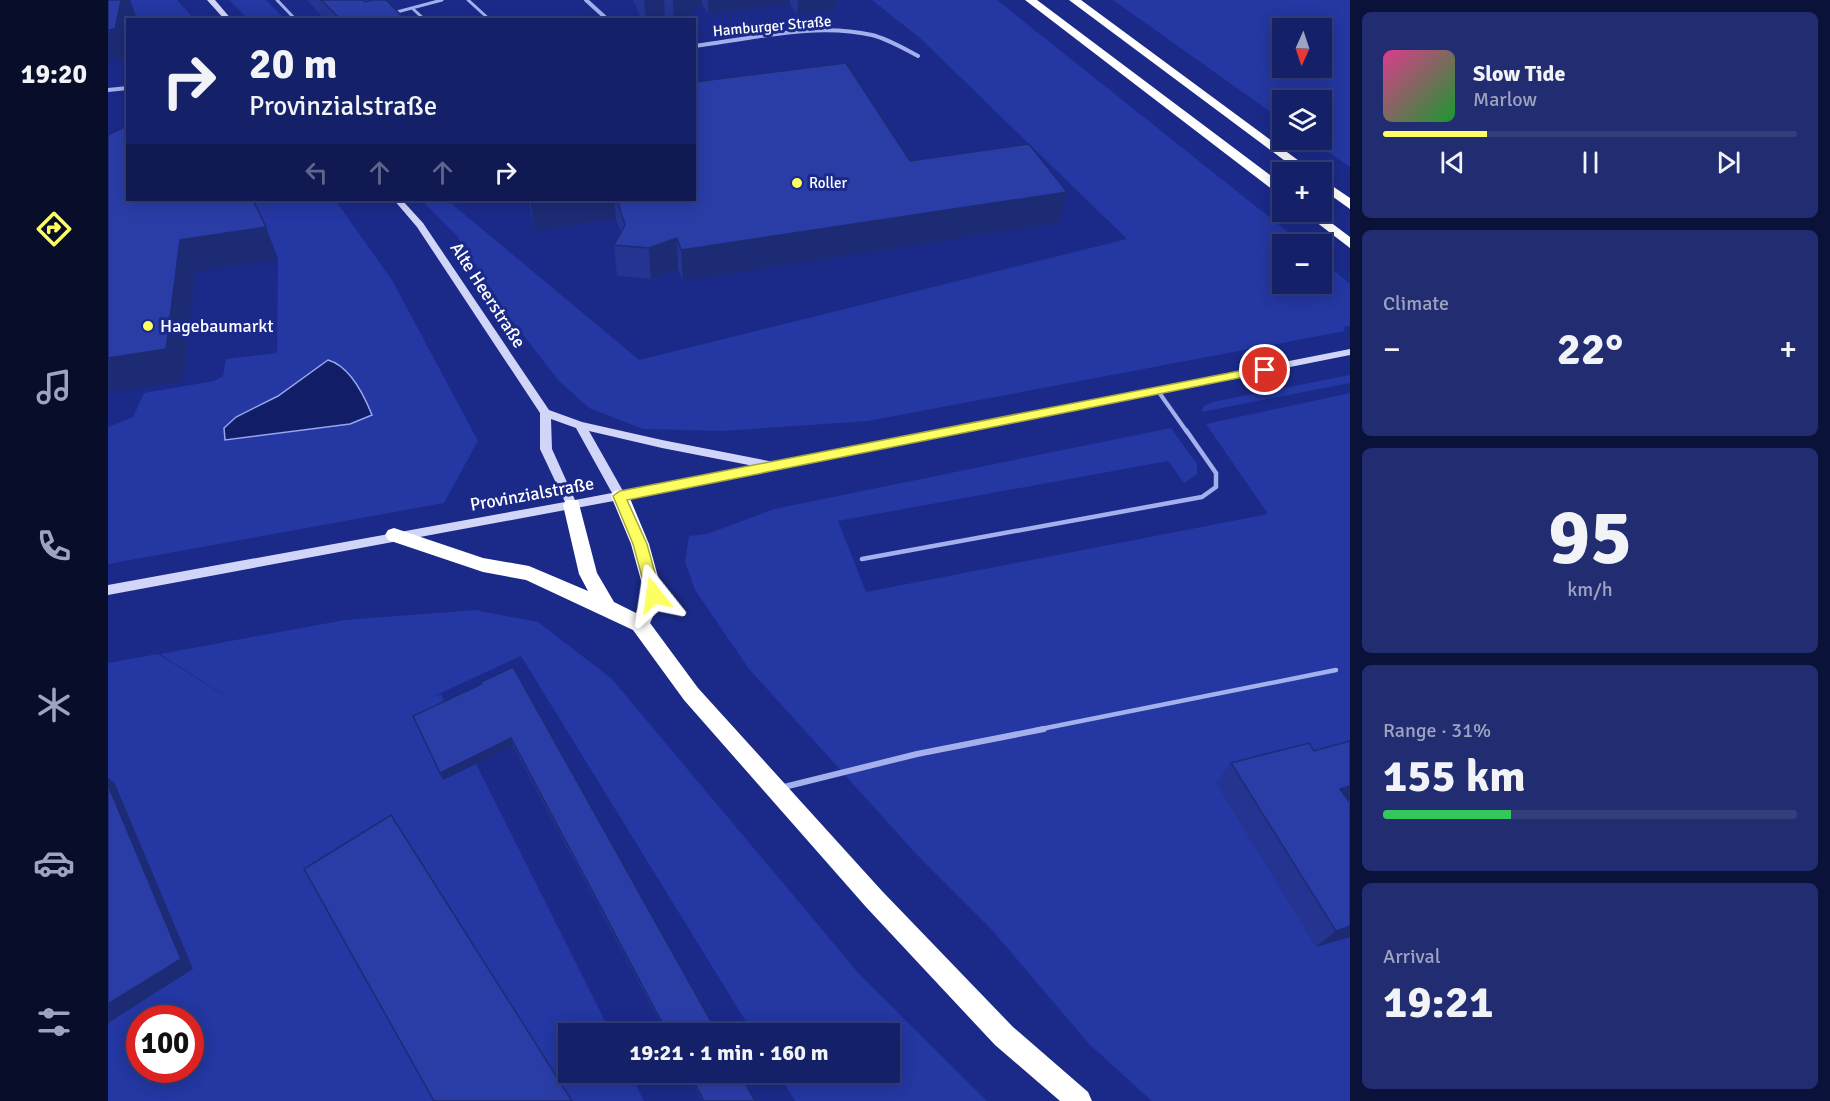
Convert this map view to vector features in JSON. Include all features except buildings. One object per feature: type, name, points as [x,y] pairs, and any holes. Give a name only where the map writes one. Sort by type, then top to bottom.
[{"type":"highway","points":[[1030,0],[1272,182]]},
{"type":"highway","points":[[1074,0],[1294,162]]},
{"type":"highway","points":[[1332,191],[1350,205]]},
{"type":"highway","points":[[1322,222],[1350,244]]},
{"type":"highway","points":[[620,496],[640,544],[654,595],[640,624]]},
{"type":"highway","points":[[572,505],[588,574],[607,607]]},
{"type":"highway","points":[[394,535],[483,565],[529,573],[640,624],[691,694],[775,790],[1004,1036],[1079,1101]]},
{"type":"main road","points":[[211,0],[227,18]]},
{"type":"main road","name":"Alte Heerstraße","points":[[399,201],[426,234],[545,413]]},
{"type":"main road","name":"Provinzialstraße","points":[[108,590],[394,535],[572,505],[779,466],[1350,352]]},
{"type":"main road","points":[[572,505],[546,449],[545,413],[580,425],[662,444],[779,466]]},
{"type":"main road","points":[[580,425],[620,496]]},
{"type":"street","points":[[586,0],[606,18]]},
{"type":"street","name":"Hamburger Straße","points":[[696,46],[800,33],[854,33],[895,43],[918,56]]},
{"type":"street","points":[[108,90],[126,88]]},
{"type":"lane","points":[[277,0],[294,18]]},
{"type":"lane","points":[[391,14],[442,0]]},
{"type":"lane","points":[[468,0],[488,18]]},
{"type":"lane","points":[[412,8],[423,18]]},
{"type":"lane","points":[[862,559],[1202,497],[1216,487],[1216,473],[1158,391]]},
{"type":"lane","points":[[775,790],[917,754],[1336,670]]},
{"type":"shaded area","points":[[113,0],[177,0],[193,18],[136,18]]},
{"type":"shaded area","points":[[229,0],[266,0],[284,18],[247,18]]},
{"type":"shaded area","points":[[872,0],[997,0],[1272,219],[1272,222],[1275,222],[1290,234],[1272,234],[1272,294],[1332,294],[1332,269],[1350,284],[1350,326],[1343,327],[1345,331],[868,421],[723,431],[643,429],[589,408],[559,381],[510,318],[457,236],[422,201],[448,201],[639,360],[1127,239],[921,39]]},
{"type":"shaded area","points":[[1113,0],[1350,0],[1350,167],[1325,150],[1332,150],[1332,90],[1272,90],[1272,113]]},
{"type":"shaded area","points":[[252,201],[336,201],[392,280],[478,441],[444,503],[108,564],[108,427],[133,417],[144,393],[214,381],[223,376],[226,359],[277,353],[278,259]],"holes":[[[278,396],[372,415],[350,424],[225,440],[236,417]]]},
{"type":"shaded area","points":[[328,360],[343,368],[355,382],[372,415],[350,424],[225,440],[224,428],[236,417],[278,396]]},
{"type":"shaded area","points":[[1350,375],[1350,383],[1201,412],[1204,406],[1212,402]]},
{"type":"shaded area","points":[[1350,393],[1350,1101],[1152,1101],[1090,1045],[992,930],[920,858],[749,669],[695,590],[685,562],[689,536],[707,534],[774,509],[1171,428],[1197,464],[1197,474],[1184,483],[1168,461],[838,521],[866,592],[1268,514],[1206,424]]},
{"type":"shaded area","points":[[475,610],[538,622],[612,679],[860,975],[987,1101],[795,1101],[784,1083],[900,1083],[900,1023],[747,1023],[521,656],[432,697],[441,694],[606,1023],[558,1023],[558,1083],[635,1083],[644,1101],[108,1101],[108,663],[158,654],[246,709],[160,654],[345,620]]},
{"type":"place","name":"Roller","points":[[797,183]]},
{"type":"place","name":"Hagebaumarkt","points":[[148,326]]},
{"type":"route","points":[[654,595],[640,544],[620,496],[1265,370]]}]
